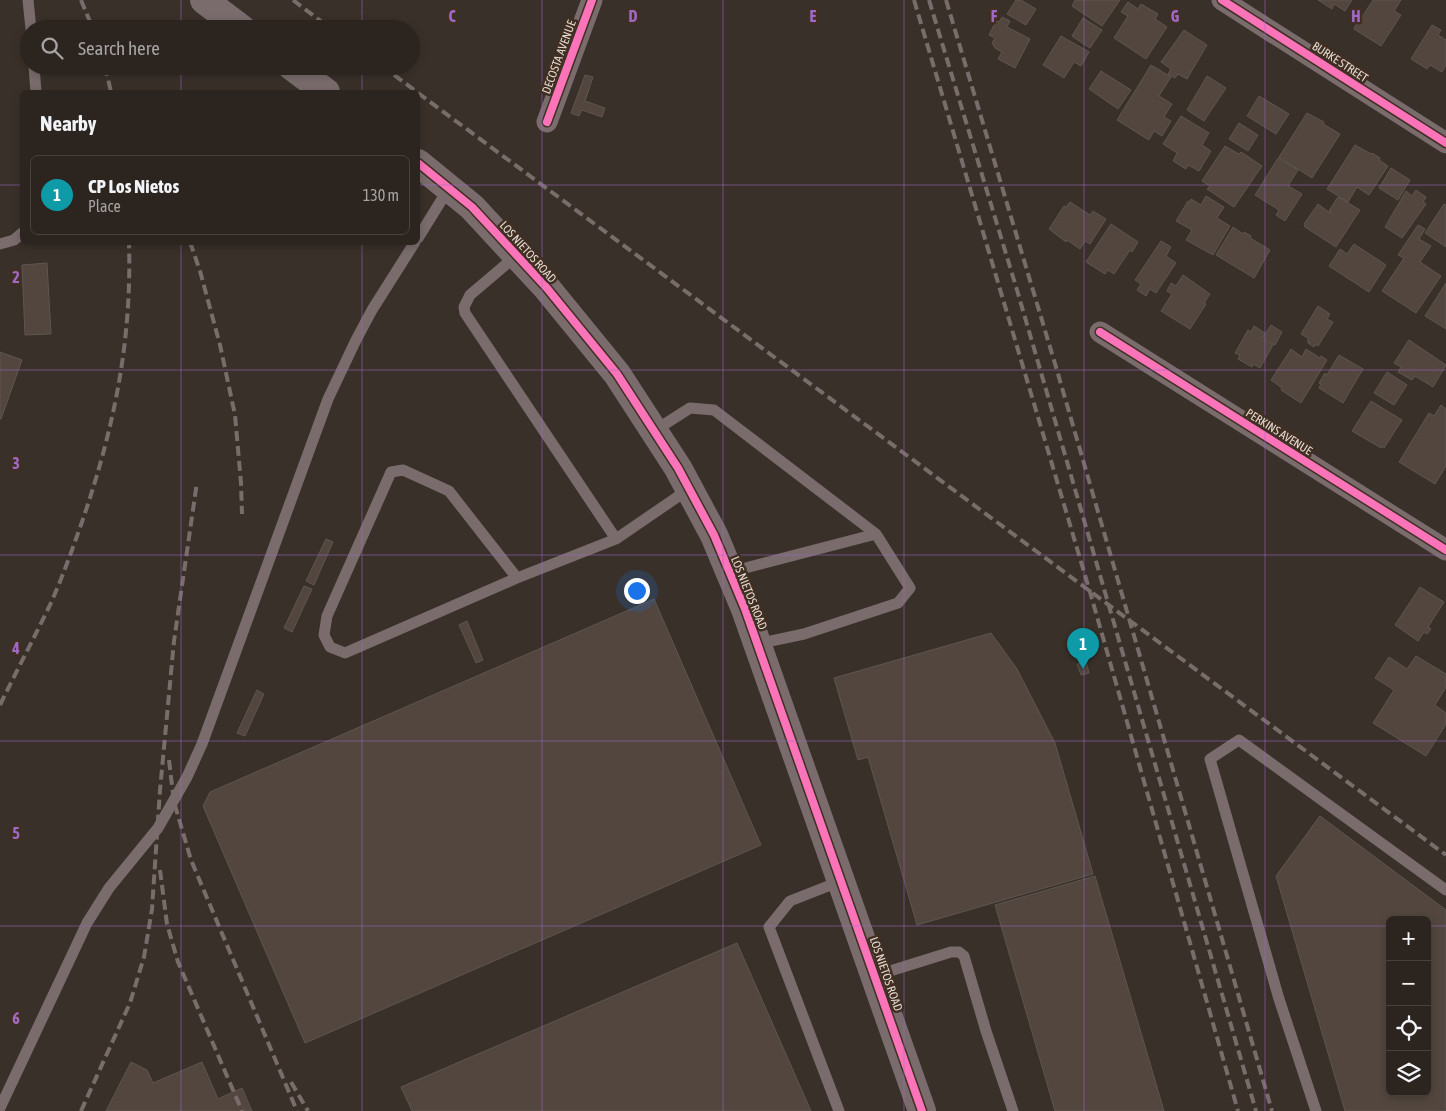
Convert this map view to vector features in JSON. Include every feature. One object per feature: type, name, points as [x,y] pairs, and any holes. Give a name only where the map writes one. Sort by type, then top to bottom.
[{"type":"street","points":[[204,0],[230,20]]},
{"type":"street","name":"DECOSTA AVENUE","points":[[547,122],[592,0]]},
{"type":"street","name":"BURKE STREET","points":[[1222,0],[1446,143]]},
{"type":"street","points":[[303,75],[323,90]]},
{"type":"street","name":"LOS NIETOS ROAD","points":[[420,165],[472,207],[546,287],[617,374],[678,468],[714,536],[757,644],[922,1111]]},
{"type":"street","name":"PERKINS AVENUE","points":[[1100,332],[1446,550]]},
{"type":"lane","points":[[28,0],[30,20]]},
{"type":"lane","points":[[35,75],[36,90]]},
{"type":"lane","points":[[420,235],[449,188]]},
{"type":"lane","points":[[0,244],[14,240],[20,235]]},
{"type":"lane","points":[[0,1108],[87,923],[110,888],[158,828],[187,777],[202,744],[328,399],[368,318],[413,245]]},
{"type":"lane","points":[[516,255],[470,295],[464,308],[465,313],[616,539]]},
{"type":"lane","points":[[654,431],[690,408],[714,410],[876,534],[910,588],[898,603],[804,634],[757,644]]},
{"type":"lane","points":[[517,578],[449,491],[403,470],[391,472],[327,616],[324,634],[330,647],[345,653],[517,578],[616,539],[689,489]]},
{"type":"lane","points":[[730,573],[876,534]]},
{"type":"lane","points":[[1316,1111],[1277,990],[1210,759],[1239,740],[1446,890]]},
{"type":"lane","points":[[839,1111],[770,927],[790,901],[841,881]]},
{"type":"lane","points":[[874,976],[951,952],[959,952],[964,956],[986,1032],[1013,1111]]},
{"type":"building","points":[[1016,0],[1021,0],[1036,9],[1026,25],[1007,14]]},
{"type":"building","points":[[1075,0],[1120,0],[1102,26],[1072,6]]},
{"type":"building","points":[[1318,0],[1352,0],[1345,11],[1334,4],[1332,9]]},
{"type":"building","points":[[1373,0],[1401,0],[1394,11],[1401,15],[1381,46],[1354,29],[1360,16],[1362,17]]},
{"type":"building","points":[[1128,2],[1138,9],[1141,4],[1158,14],[1155,19],[1167,27],[1146,59],[1114,38],[1128,16],[1121,12]]},
{"type":"building","points":[[1002,17],[1010,21],[1007,27],[1030,39],[1015,68],[998,59],[1002,52],[995,48],[992,43],[995,38],[989,35],[996,21],[999,22]]},
{"type":"building","points":[[1083,18],[1102,30],[1090,48],[1072,36]]},
{"type":"building","points":[[1432,25],[1441,30],[1438,35],[1446,40],[1446,65],[1442,72],[1430,65],[1427,69],[1411,59]]},
{"type":"building","points":[[1184,30],[1207,45],[1187,79],[1178,74],[1175,78],[1168,74],[1171,69],[1161,62]]},
{"type":"building","points":[[1061,36],[1089,52],[1081,66],[1074,62],[1064,78],[1043,65]]},
{"type":"building","points":[[1151,65],[1171,77],[1159,96],[1172,104],[1164,117],[1171,121],[1162,136],[1154,131],[1149,140],[1117,120]]},
{"type":"building","points":[[1101,71],[1131,90],[1118,109],[1089,89]]},
{"type":"building","points":[[585,75],[593,77],[585,101],[605,108],[602,117],[582,110],[579,116],[571,113]]},
{"type":"building","points":[[1207,76],[1226,88],[1204,121],[1187,110]]},
{"type":"building","points":[[1259,96],[1289,114],[1276,134],[1247,116]]},
{"type":"building","points":[[1307,113],[1324,122],[1323,124],[1340,134],[1312,178],[1279,157]]},
{"type":"building","points":[[1181,116],[1209,133],[1202,145],[1211,151],[1199,171],[1188,165],[1186,169],[1173,161],[1177,153],[1163,144]]},
{"type":"building","points":[[1239,123],[1258,135],[1248,151],[1229,139]]},
{"type":"building","points":[[1355,145],[1380,158],[1379,160],[1388,166],[1369,195],[1357,187],[1348,202],[1327,189]]},
{"type":"building","points":[[1225,146],[1239,154],[1241,152],[1262,166],[1234,207],[1207,189],[1210,186],[1202,181]]},
{"type":"building","points":[[1278,158],[1298,170],[1288,186],[1302,194],[1285,221],[1276,215],[1279,210],[1255,195]]},
{"type":"building","points":[[1391,168],[1410,180],[1398,200],[1379,188]]},
{"type":"building","points":[[1416,190],[1426,197],[1423,202],[1426,204],[1402,238],[1385,227],[1406,191],[1412,196]]},
{"type":"building","points":[[1206,196],[1224,207],[1217,218],[1230,226],[1213,255],[1186,240],[1192,230],[1176,221],[1188,201],[1190,202],[1191,199],[1201,205]]},
{"type":"building","points":[[1338,197],[1360,210],[1336,247],[1305,227],[1304,224],[1318,204],[1330,213],[1331,211],[1329,211]]},
{"type":"building","points":[[1070,202],[1090,215],[1093,211],[1106,219],[1090,244],[1085,241],[1080,249],[1067,240],[1066,242],[1049,229],[1064,206],[1066,207]]},
{"type":"building","points":[[1444,204],[1446,205],[1446,247],[1425,233]]},
{"type":"building","points":[[1111,224],[1138,242],[1132,252],[1130,250],[1114,274],[1108,270],[1105,274],[1086,262]]},
{"type":"building","points":[[1418,225],[1425,229],[1419,239],[1431,246],[1420,262],[1441,276],[1416,313],[1382,291],[1404,258],[1398,255]]},
{"type":"building","points":[[1233,227],[1243,234],[1244,232],[1251,236],[1250,238],[1270,250],[1254,278],[1216,255]]},
{"type":"building","points":[[1161,241],[1171,247],[1166,256],[1176,263],[1156,293],[1150,289],[1146,296],[1137,290],[1141,284],[1135,280]]},
{"type":"building","points":[[1354,244],[1386,265],[1369,292],[1329,266],[1340,249],[1347,254]]},
{"type":"building","points":[[47,263],[51,334],[25,335],[22,265]]},
{"type":"building","points":[[1183,275],[1210,294],[1190,329],[1161,311],[1172,294],[1167,291],[1171,283],[1176,286]]},
{"type":"building","points":[[1446,283],[1446,329],[1425,316]]},
{"type":"building","points":[[1318,306],[1330,314],[1327,319],[1333,322],[1318,346],[1316,344],[1314,347],[1308,343],[1308,338],[1301,334]]},
{"type":"building","points":[[1271,325],[1282,332],[1275,345],[1263,338]]},
{"type":"building","points":[[1254,326],[1265,333],[1261,339],[1273,345],[1260,368],[1253,364],[1252,367],[1238,359],[1240,355],[1235,353],[1248,330],[1251,332]]},
{"type":"building","points":[[1409,340],[1446,365],[1433,387],[1415,376],[1412,380],[1398,372],[1401,367],[1394,363]]},
{"type":"building","points":[[1291,349],[1302,357],[1306,349],[1327,360],[1301,403],[1281,390],[1282,388],[1271,380]]},
{"type":"building","points":[[0,352],[22,360],[1,419],[0,419]]},
{"type":"building","points":[[1339,355],[1363,369],[1343,403],[1319,388],[1321,384],[1319,383],[1325,373],[1327,375]]},
{"type":"building","points":[[1387,372],[1407,385],[1394,405],[1374,393]]},
{"type":"building","points":[[1371,401],[1402,420],[1384,448],[1352,431]]},
{"type":"building","points":[[1441,405],[1446,409],[1446,466],[1435,484],[1399,462],[1429,413],[1434,416]]},
{"type":"building","points":[[326,539],[333,542],[314,585],[306,581]]},
{"type":"building","points":[[304,586],[312,589],[292,632],[284,628]]},
{"type":"building","points":[[1420,587],[1444,602],[1428,627],[1431,629],[1427,634],[1424,632],[1418,641],[1395,625]]},
{"type":"building","points":[[654,599],[761,845],[305,1043],[203,806],[210,792]]},
{"type":"building","points":[[467,621],[483,660],[476,663],[459,625]]},
{"type":"building","points":[[991,633],[1017,669],[1055,743],[1093,874],[917,925],[868,757],[858,760],[834,678]]},
{"type":"building","points":[[1416,656],[1446,674],[1446,687],[1435,705],[1446,713],[1446,724],[1426,756],[1373,723],[1394,690],[1375,678],[1389,657],[1407,669]]},
{"type":"building","points":[[1086,662],[1089,673],[1081,675],[1077,664]]},
{"type":"building","points":[[257,690],[264,694],[245,736],[237,733]]},
{"type":"building","points":[[1320,816],[1446,910],[1446,1111],[1345,1111],[1276,876]]},
{"type":"building","points":[[1095,876],[1164,1111],[1055,1111],[995,905]]},
{"type":"building","points":[[737,943],[811,1111],[412,1111],[401,1087]]},
{"type":"building","points":[[131,1062],[147,1070],[153,1083],[202,1062],[218,1099],[242,1088],[252,1111],[106,1111]]},
{"type":"railway","points":[[81,0],[89,20]]},
{"type":"railway","points":[[293,0],[319,20]]},
{"type":"railway","points":[[914,0],[1090,592],[1238,1111]]},
{"type":"railway","points":[[929,0],[1017,290],[1256,1111]]},
{"type":"railway","points":[[946,0],[1056,367],[1272,1111]]},
{"type":"railway","points":[[107,75],[111,90]]},
{"type":"railway","points":[[394,75],[414,90]]},
{"type":"railway","points":[[420,94],[1446,855]]},
{"type":"railway","points":[[0,705],[49,607],[67,564],[103,453],[119,384],[124,350],[129,279],[129,245]]},
{"type":"railway","points":[[191,245],[220,345],[235,415],[242,514]]},
{"type":"railway","points":[[81,1111],[130,1003],[144,957],[152,909],[160,790],[174,641],[197,482]]},
{"type":"railway","points":[[169,760],[174,802],[191,860],[297,1111]]},
{"type":"railway","points":[[160,870],[167,924],[178,962],[242,1111]]},
{"type":"railway","points":[[291,1082],[308,1111]]},
{"type":"cycle path","points":[[547,122],[592,0]]},
{"type":"cycle path","points":[[1222,0],[1446,143]]},
{"type":"cycle path","points":[[420,165],[472,207],[546,287],[617,374],[678,468],[714,535],[745,609],[922,1111]]},
{"type":"cycle path","points":[[1100,332],[1446,550]]},
{"type":"place","name":"CP Los Nietos","points":[[1083,669]]}]
